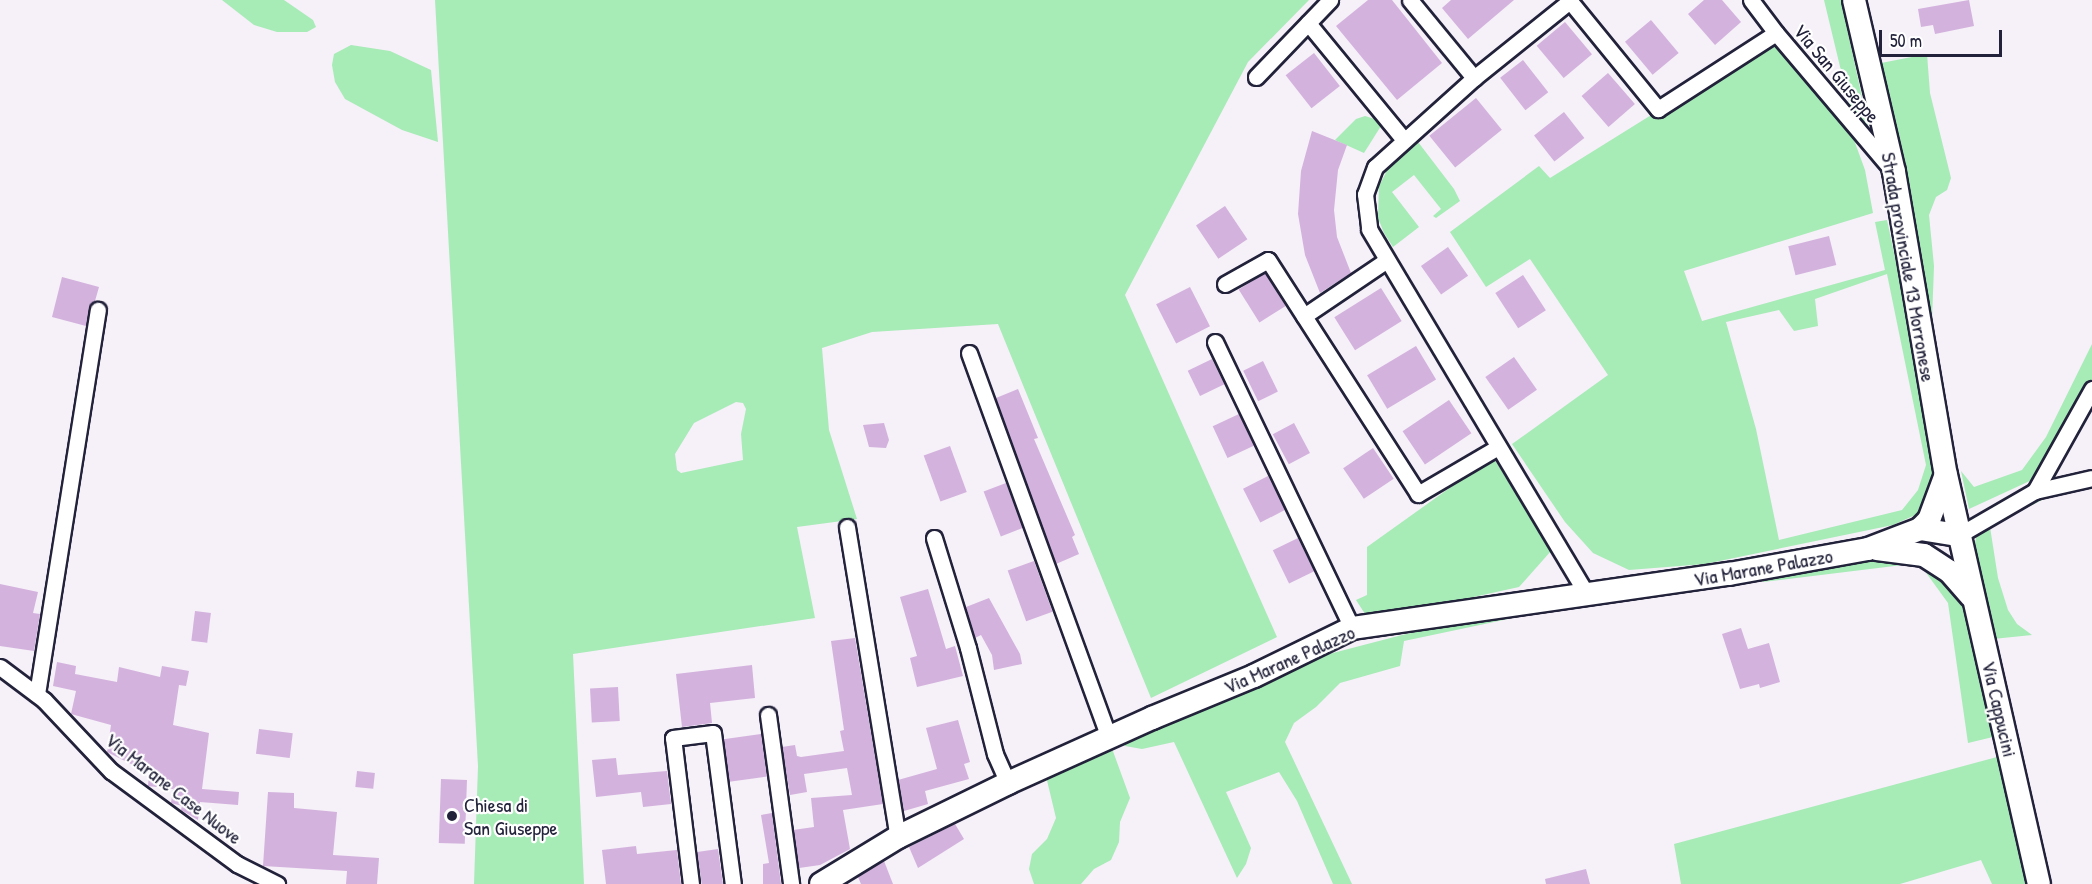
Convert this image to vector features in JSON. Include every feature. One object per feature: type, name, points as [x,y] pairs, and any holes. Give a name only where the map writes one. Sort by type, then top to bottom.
[{"type":"main road","name":"Strada provinciale 13 Morronese","points":[[1854,0],[1894,172],[1946,475],[1959,534]]},
{"type":"main road","points":[[1920,530],[1929,520],[1936,506],[1946,475]]},
{"type":"main road","name":"Via Marane Palazzo","points":[[821,884],[898,837],[1008,783],[1109,737],[1254,676],[1352,628],[1471,613],[1586,593],[1729,574],[1868,549],[1920,530],[1959,534]]},
{"type":"main road","points":[[1924,555],[1943,547],[1959,534]]},
{"type":"main road","name":"Via Cappucini","points":[[1959,534],[2039,884]]},
{"type":"main road","name":"Via Marane Palazzo","points":[[1868,549],[1924,555],[1950,572],[1974,599]]},
{"type":"street","points":[[1256,77],[1330,0]]},
{"type":"street","points":[[1410,0],[1474,78]]},
{"type":"street","points":[[1586,593],[1369,229],[1365,194],[1375,167],[1474,78],[1570,0],[1658,109],[1776,33]]},
{"type":"street","name":"Via San Giuseppe","points":[[1751,0],[1776,33],[1894,172]]},
{"type":"street","points":[[1308,23],[1404,140]]},
{"type":"street","points":[[1225,284],[1268,260],[1418,494],[1498,447]]},
{"type":"street","points":[[1304,316],[1387,260]]},
{"type":"street","points":[[37,694],[98,310]]},
{"type":"street","points":[[1215,342],[1352,628]]},
{"type":"street","points":[[969,353],[1109,737]]},
{"type":"street","points":[[2036,491],[2092,389]]},
{"type":"street","points":[[1959,534],[2036,491],[2092,478]]},
{"type":"street","points":[[847,527],[898,837]]},
{"type":"street","points":[[934,538],[968,648],[995,754],[1008,783]]},
{"type":"street","name":"Via Marane Case Nuove","points":[[0,667],[37,694],[111,771],[237,864],[278,884]]},
{"type":"street","points":[[768,715],[791,884]]},
{"type":"street","points":[[691,884],[673,738],[713,733],[733,884]]},
{"type":"green space","points":[[222,0],[284,0],[313,20],[316,27],[307,32],[277,32],[254,25]]},
{"type":"green space","points":[[435,0],[1309,0],[1248,62],[1125,295],[1277,637],[1151,698],[998,324],[872,332],[822,348],[829,430],[857,519],[797,527],[815,618],[573,654],[584,884],[474,884],[478,766]],"holes":[[[736,402],[743,403],[746,409],[741,434],[743,460],[681,473],[677,470],[675,454],[694,423]]]},
{"type":"green space","points":[[1824,0],[1841,0],[1871,139],[1835,92],[1849,104]]},
{"type":"green space","points":[[1775,38],[1850,129],[1865,170],[1873,213],[1684,271],[1702,321],[1885,270],[1875,222],[1887,220],[1939,463],[1922,512],[1893,525],[1705,564],[1629,570],[1593,553],[1565,522],[1512,444],[1608,375],[1530,259],[1486,287],[1450,232],[1539,166],[1550,178]],"holes":[[[1887,274],[1926,465],[1918,490],[1902,510],[1779,540],[1756,429],[1726,322],[1779,310],[1794,331],[1818,326],[1815,299]]]},
{"type":"green space","points":[[351,45],[390,51],[431,70],[438,142],[402,130],[345,99],[335,82],[332,65],[334,54]]},
{"type":"green space","points":[[1927,54],[1930,93],[1951,178],[1947,190],[1936,197],[1929,215],[1934,266],[1932,320],[1936,346],[1876,64]]},
{"type":"green space","points":[[1365,116],[1378,120],[1381,126],[1364,153],[1335,140],[1356,119]]},
{"type":"green space","points":[[1415,138],[1454,189],[1460,201],[1436,218],[1433,216],[1441,209],[1414,175],[1392,192],[1419,227],[1393,247],[1378,218],[1379,186],[1394,157]]},
{"type":"green space","points":[[2092,344],[2092,384],[2034,479],[1969,509],[1961,471],[1974,487],[2022,470],[2046,437]]},
{"type":"green space","points":[[1493,457],[1551,551],[1519,587],[1369,620],[1356,600],[1367,595],[1367,547]]},
{"type":"green space","points":[[2065,488],[1990,527],[1998,578],[2008,610],[2017,624],[2032,635],[1993,639],[1974,547],[1977,534],[1983,524],[2032,498]]},
{"type":"green space","points":[[1878,553],[1916,557],[1966,599],[1997,736],[1968,743],[1948,603],[1919,563],[1763,582],[1760,572]]},
{"type":"green space","points":[[1570,606],[1404,641],[1400,666],[1340,683],[1316,707],[1294,723],[1285,742],[1352,884],[1333,884],[1297,801],[1279,772],[1226,792],[1251,848],[1246,864],[1237,878],[1174,742],[1142,749],[1125,746],[1122,735],[1306,660],[1402,635],[1517,610]]},
{"type":"green space","points":[[1110,743],[1130,798],[1120,822],[1119,842],[1111,860],[1094,869],[1081,884],[1034,884],[1029,869],[1032,854],[1047,839],[1056,818],[1045,772]]},
{"type":"green space","points":[[1997,757],[2001,760],[2027,884],[1992,884],[1981,860],[1900,884],[1681,884],[1674,844]]},
{"type":"building","points":[[1368,0],[1392,0],[1442,63],[1397,100],[1336,26]]},
{"type":"building","points":[[1451,0],[1514,0],[1468,39],[1442,8]]},
{"type":"building","points":[[1704,0],[1722,0],[1741,22],[1715,45],[1688,14]]},
{"type":"building","points":[[1969,0],[1974,26],[1935,34],[1933,25],[1921,27],[1918,9]]},
{"type":"building","points":[[1651,20],[1679,53],[1653,75],[1625,42]]},
{"type":"building","points":[[1565,22],[1592,54],[1564,78],[1537,46]]},
{"type":"building","points":[[1314,53],[1340,86],[1311,108],[1286,75]]},
{"type":"building","points":[[1523,60],[1548,92],[1525,110],[1500,78]]},
{"type":"building","points":[[1608,73],[1635,104],[1608,127],[1582,96]]},
{"type":"building","points":[[1476,98],[1502,130],[1455,168],[1429,136]]},
{"type":"building","points":[[1564,112],[1584,138],[1554,161],[1534,135]]},
{"type":"building","points":[[1312,131],[1347,145],[1338,170],[1334,210],[1337,237],[1351,273],[1320,293],[1305,255],[1298,214],[1301,171]]},
{"type":"building","points":[[1225,206],[1247,239],[1218,259],[1196,226]]},
{"type":"building","points":[[1829,236],[1836,265],[1796,275],[1788,246]]},
{"type":"building","points":[[1448,247],[1468,276],[1441,295],[1421,266]]},
{"type":"building","points":[[1265,273],[1286,306],[1259,323],[1239,289]]},
{"type":"building","points":[[1523,275],[1546,310],[1518,328],[1495,293]]},
{"type":"building","points":[[62,277],[99,287],[95,301],[89,308],[86,326],[52,317]]},
{"type":"building","points":[[1190,287],[1210,326],[1176,343],[1156,304]]},
{"type":"building","points":[[1381,288],[1402,321],[1355,350],[1334,317]]},
{"type":"building","points":[[1416,346],[1436,379],[1387,409],[1367,375]]},
{"type":"building","points":[[1514,357],[1537,390],[1508,410],[1485,377]]},
{"type":"building","points":[[1212,359],[1224,384],[1200,396],[1188,371]]},
{"type":"building","points":[[1263,361],[1278,392],[1258,401],[1243,371]]},
{"type":"building","points":[[1018,389],[1038,438],[1034,439],[1075,535],[1072,537],[1079,554],[1056,564],[996,398]]},
{"type":"building","points":[[1449,400],[1471,433],[1425,464],[1403,431]]},
{"type":"building","points":[[1239,414],[1254,446],[1228,458],[1213,426]]},
{"type":"building","points":[[884,423],[889,440],[886,448],[869,447],[863,425]]},
{"type":"building","points":[[1294,423],[1310,453],[1289,464],[1273,434]]},
{"type":"building","points":[[950,446],[967,492],[940,502],[924,456]]},
{"type":"building","points":[[1373,448],[1394,479],[1364,499],[1343,468]]},
{"type":"building","points":[[1268,476],[1285,510],[1260,523],[1243,489]]},
{"type":"building","points":[[1006,483],[1023,528],[1001,536],[984,492]]},
{"type":"building","points":[[1298,538],[1314,571],[1289,584],[1273,550]]},
{"type":"building","points":[[1034,561],[1052,612],[1026,621],[1008,571]]},
{"type":"building","points":[[0,584],[38,592],[33,613],[40,614],[34,651],[0,646]]},
{"type":"building","points":[[928,589],[946,649],[955,646],[963,676],[917,687],[910,658],[917,656],[900,597]]},
{"type":"building","points":[[989,598],[1020,654],[1022,664],[994,670],[992,655],[981,635],[975,638],[966,607]]},
{"type":"building","points":[[195,611],[211,613],[207,643],[191,641]]},
{"type":"building","points":[[1741,628],[1748,649],[1769,643],[1780,682],[1760,688],[1759,684],[1740,689],[1722,634]]},
{"type":"building","points":[[855,638],[883,804],[843,810],[850,849],[820,865],[799,868],[793,830],[814,827],[811,798],[852,795],[847,768],[804,774],[807,792],[790,795],[782,747],[795,745],[797,756],[801,757],[844,751],[840,731],[844,730],[831,641]]},
{"type":"building","points":[[57,662],[76,666],[75,674],[117,682],[119,667],[160,677],[162,666],[189,671],[186,686],[179,685],[173,725],[209,733],[202,789],[239,792],[238,805],[200,802],[198,820],[181,810],[182,806],[171,803],[173,789],[148,786],[149,773],[107,752],[111,725],[71,714],[76,691],[53,686]]},
{"type":"building","points":[[752,665],[755,698],[710,703],[712,723],[682,727],[676,674]]},
{"type":"building","points":[[618,687],[620,721],[592,722],[590,688]]},
{"type":"building","points":[[958,720],[970,762],[964,764],[969,779],[925,791],[928,804],[904,811],[898,780],[937,769],[926,728]]},
{"type":"building","points":[[259,729],[293,733],[290,758],[256,754]]},
{"type":"building","points":[[761,734],[767,777],[729,782],[723,739]]},
{"type":"building","points":[[616,758],[618,775],[667,771],[671,804],[643,807],[641,792],[596,797],[592,760]]},
{"type":"building","points":[[357,771],[375,773],[373,789],[355,787]]},
{"type":"building","name":"Chiesa di San Giuseppe","points":[[441,779],[467,780],[465,844],[439,843]]},
{"type":"building","points":[[268,792],[294,793],[294,808],[337,812],[333,855],[379,858],[377,884],[346,884],[347,871],[263,866]]},
{"type":"building","points":[[772,813],[781,884],[763,884],[763,864],[769,863],[761,815]]},
{"type":"building","points":[[955,824],[964,839],[918,868],[909,847]]},
{"type":"building","points":[[636,846],[637,854],[677,850],[681,884],[606,884],[602,850]]},
{"type":"building","points":[[718,849],[723,884],[702,884],[697,852]]},
{"type":"building","points":[[884,861],[893,884],[861,884],[858,877]]},
{"type":"building","points":[[1586,869],[1590,884],[1546,884],[1545,879]]},
{"type":"place","name":"Chiesa di San Giuseppe","points":[[452,816]]}]
